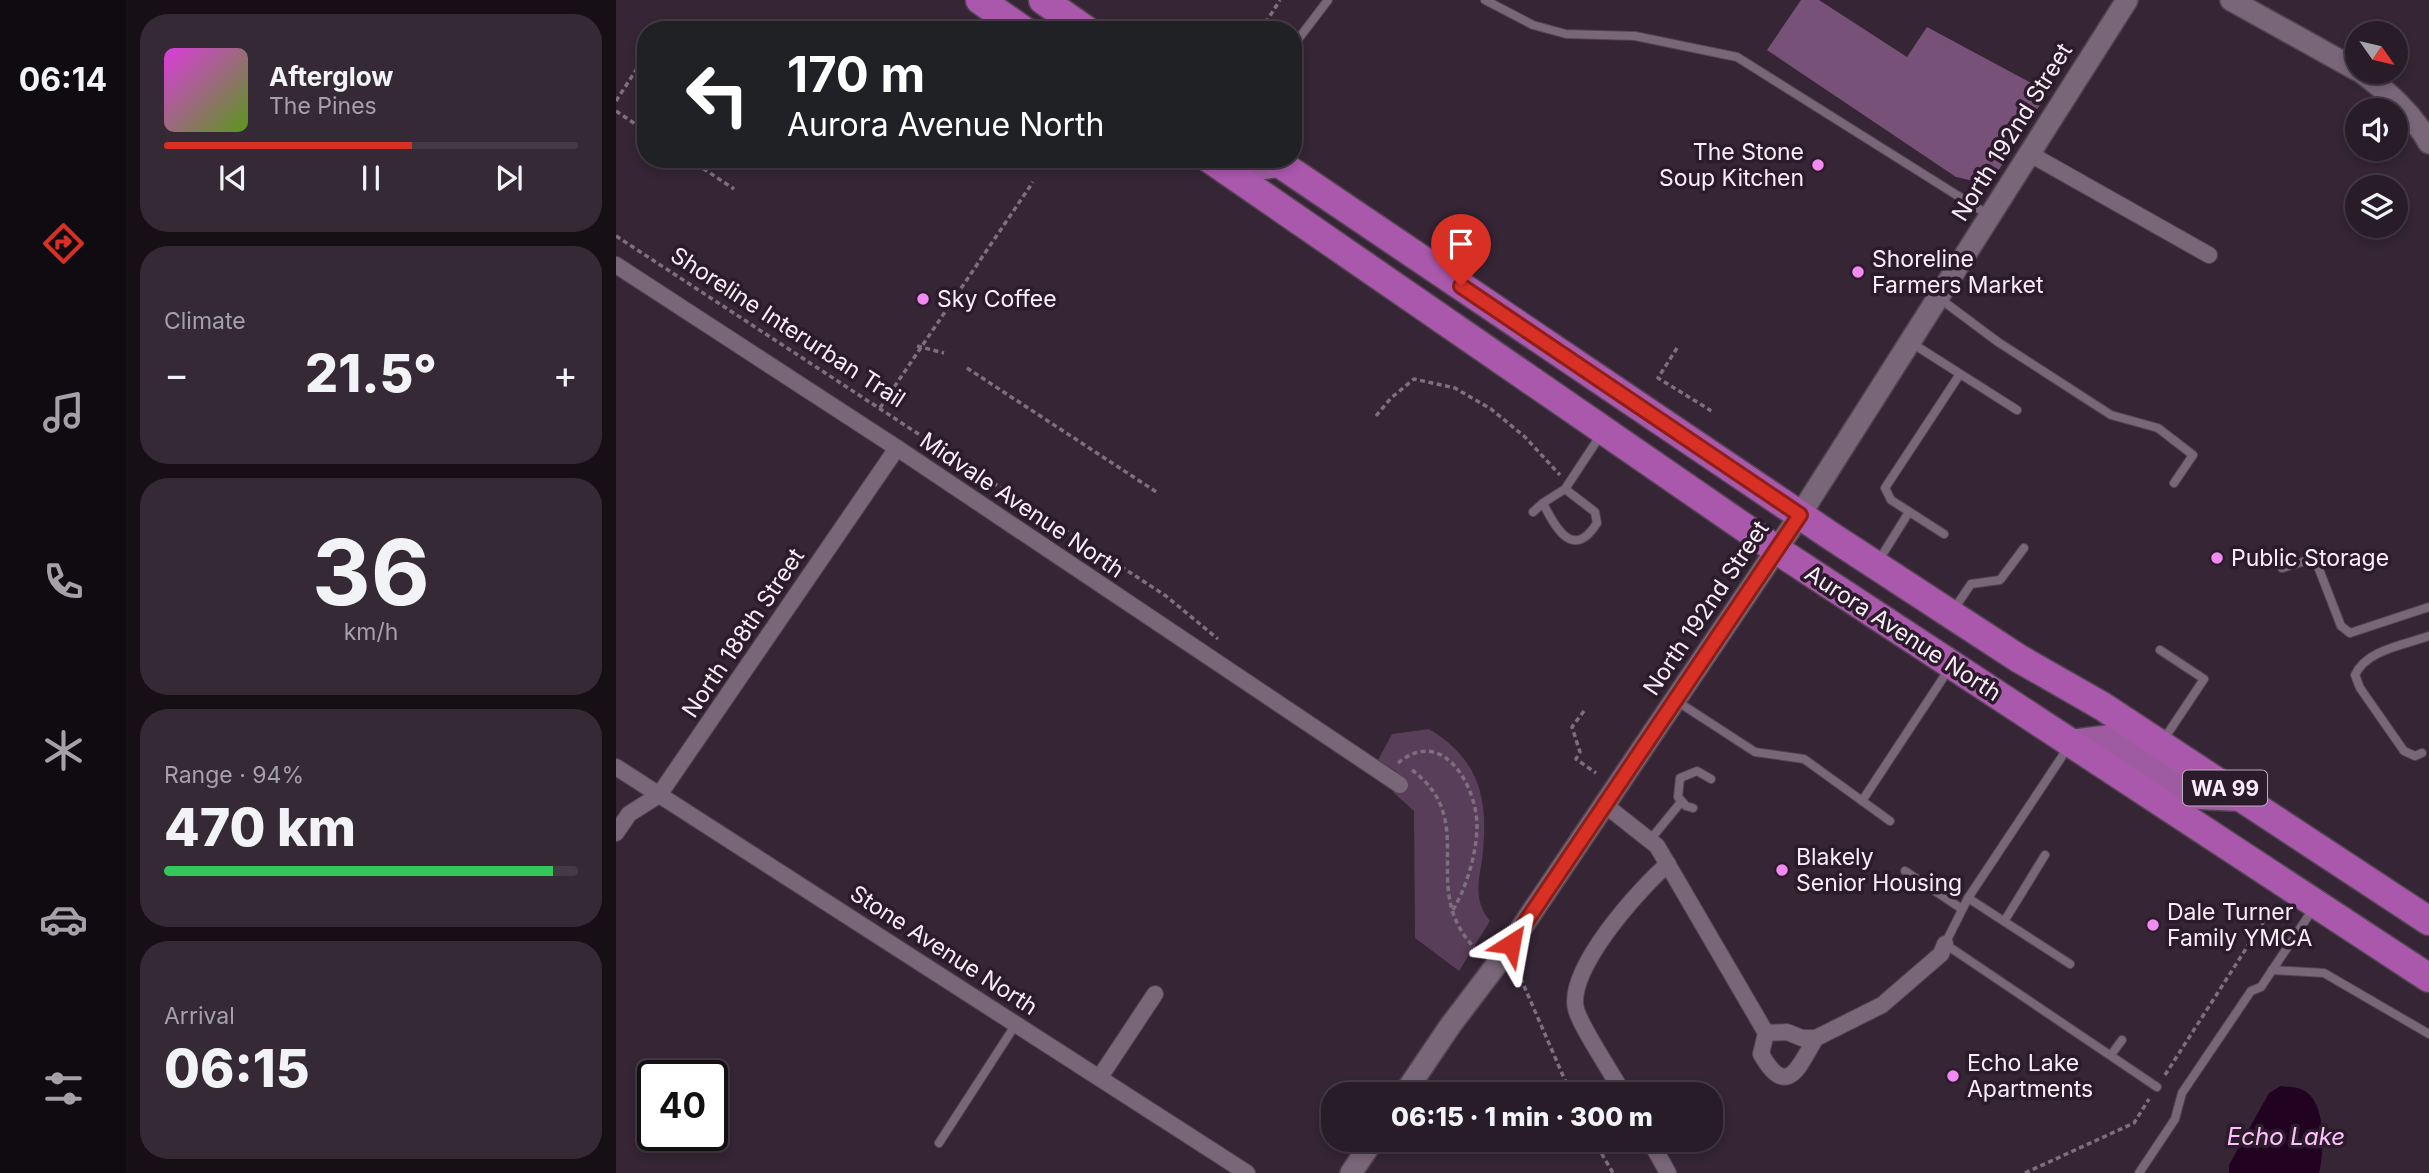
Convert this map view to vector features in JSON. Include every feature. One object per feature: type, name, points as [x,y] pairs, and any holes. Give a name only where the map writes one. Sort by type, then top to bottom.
[{"type":"highway","points":[[980,0],[1010,21]]},
{"type":"highway","points":[[1043,0],[1073,21]]},
{"type":"highway","name":"Aurora Avenue North","points":[[1223,168],[1777,550],[2429,978]]},
{"type":"highway","name":"Aurora Avenue North","points":[[1286,168],[1950,614],[2160,745],[2429,921]]},
{"type":"main road","points":[[1235,176],[1253,168]]},
{"type":"main road","points":[[2071,743],[2111,738],[2199,796],[2240,798]]},
{"type":"street","name":"North 192nd Street","points":[[1412,1082],[1605,805],[1777,550],[2127,0]]},
{"type":"street","points":[[2232,0],[2345,63]]},
{"type":"street","points":[[2377,84],[2426,128]]},
{"type":"street","points":[[2030,154],[2209,254]]},
{"type":"street","name":"Midvale Avenue North","points":[[616,265],[897,448],[1400,785]]},
{"type":"street","name":"North 188th Street","points":[[616,833],[629,814],[659,795],[897,448]]},
{"type":"street","name":"Stone Avenue North","points":[[616,767],[1247,1173]]},
{"type":"street","points":[[1605,805],[1650,840],[1668,864],[1766,1032],[1761,1054],[1768,1067],[1782,1076],[1791,1075],[1801,1068],[1816,1038]]},
{"type":"street","points":[[1616,1082],[1576,1010],[1576,985],[1643,886],[1668,864]]},
{"type":"street","points":[[1766,1032],[1787,1032],[1802,1038],[1816,1038],[1882,1004],[1941,954],[1945,944]]},
{"type":"street","points":[[1100,1077],[1156,994]]},
{"type":"street","points":[[1351,1173],[1365,1152]]},
{"type":"street","points":[[1656,1152],[1668,1173]]},
{"type":"lane","points":[[1302,34],[1328,0]]},
{"type":"lane","points":[[1485,0],[1533,25],[1566,34],[1635,36],[1737,57],[1990,216]]},
{"type":"lane","points":[[1939,298],[1998,342],[2111,415],[2158,428],[2193,455],[2174,483]]},
{"type":"lane","points":[[1910,342],[2017,410]]},
{"type":"lane","points":[[1944,534],[1891,500],[1885,488],[1959,373]]},
{"type":"lane","points":[[1533,512],[1567,485],[1604,431]]},
{"type":"lane","points":[[1543,503],[1562,533],[1572,541],[1579,542],[1588,537],[1597,523],[1595,512],[1567,485]]},
{"type":"lane","points":[[1876,565],[1909,512]]},
{"type":"lane","points":[[1950,614],[1971,584],[2000,580],[2024,548]]},
{"type":"lane","points":[[2282,568],[2312,559],[2317,564],[2341,626],[2350,633],[2429,607]]},
{"type":"lane","points":[[2422,752],[2415,756],[2404,751],[2360,688],[2355,676],[2360,664],[2370,657],[2429,636]]},
{"type":"lane","points":[[2160,650],[2204,679],[2160,745]]},
{"type":"lane","points":[[1862,801],[1952,665]]},
{"type":"lane","points":[[1675,700],[1755,752],[1804,760],[1889,821]]},
{"type":"lane","points":[[2071,743],[1968,898],[1945,944],[2157,1087]]},
{"type":"lane","points":[[1681,802],[1677,784],[1685,774],[1697,771],[1711,779]]},
{"type":"lane","points":[[1681,802],[1693,808]]},
{"type":"lane","points":[[1650,840],[1681,802]]},
{"type":"lane","points":[[2005,920],[2045,855]]},
{"type":"lane","points":[[1905,871],[1962,909]]},
{"type":"lane","points":[[1968,898],[2070,964]]},
{"type":"lane","points":[[2139,1173],[2175,1119],[2182,1093],[2251,991],[2261,987],[2316,903]]},
{"type":"lane","points":[[2272,970],[2324,973],[2429,1034]]},
{"type":"lane","points":[[939,1143],[1016,1024]]},
{"type":"lane","points":[[2111,1055],[2122,1040]]},
{"type":"path","points":[[1267,21],[1280,0]]},
{"type":"path","points":[[616,101],[637,69]]},
{"type":"path","points":[[616,111],[637,125]]},
{"type":"path","points":[[704,168],[734,189]]},
{"type":"path","points":[[880,408],[1032,182]]},
{"type":"path","name":"Shoreline Interurban Trail","points":[[616,236],[1166,596],[1221,642]]},
{"type":"path","points":[[920,347],[944,353]]},
{"type":"path","points":[[1677,348],[1658,378],[1710,410],[1707,414]]},
{"type":"path","points":[[967,368],[1158,493]]},
{"type":"path","points":[[1376,416],[1391,398],[1414,379],[1455,388],[1509,423],[1567,485]]},
{"type":"path","points":[[1584,711],[1572,727],[1580,752],[1576,759],[1596,773]]},
{"type":"path","points":[[1382,774],[1405,755],[1435,751],[1460,771],[1468,786],[1477,827],[1463,895],[1451,913]]},
{"type":"path","points":[[1390,755],[1425,780],[1435,792],[1446,816],[1447,888],[1451,913],[1464,938],[1479,953]]},
{"type":"path","points":[[2025,1173],[2134,1122],[2272,908]]},
{"type":"path","points":[[1513,974],[1521,979],[1566,1082]]},
{"type":"path","points":[[1601,1152],[1613,1173]]},
{"type":"shaded area","points":[[1801,0],[1819,0],[1907,57],[1927,27],[2048,92],[1995,176],[1978,182],[1956,177],[1767,50]]},
{"type":"shaded area","points":[[1429,729],[1461,755],[1471,769],[1482,802],[1484,839],[1478,892],[1481,906],[1490,921],[1459,971],[1415,938],[1414,811],[1393,792],[1396,771],[1378,760],[1392,734]]},
{"type":"water","name":"Echo Lake","points":[[2281,1086],[2303,1090],[2311,1096],[2316,1105],[2322,1128],[2319,1173],[2229,1173],[2229,1165],[2269,1093]]},
{"type":"place","name":"The Stone Soup Kitchen","points":[[1818,165]]},
{"type":"place","name":"Shoreline Farmers Market","points":[[1858,272]]},
{"type":"place","name":"Sky Coffee","points":[[923,299]]},
{"type":"place","name":"Public Storage","points":[[2217,558]]},
{"type":"place","name":"Blakely Senior Housing","points":[[1782,870]]},
{"type":"place","name":"Dale Turner Family YMCA","points":[[2153,925]]},
{"type":"place","name":"Echo Lake Apartments","points":[[1953,1076]]},
{"type":"route","points":[[1461,286],[1800,515],[1511,944]]}]
